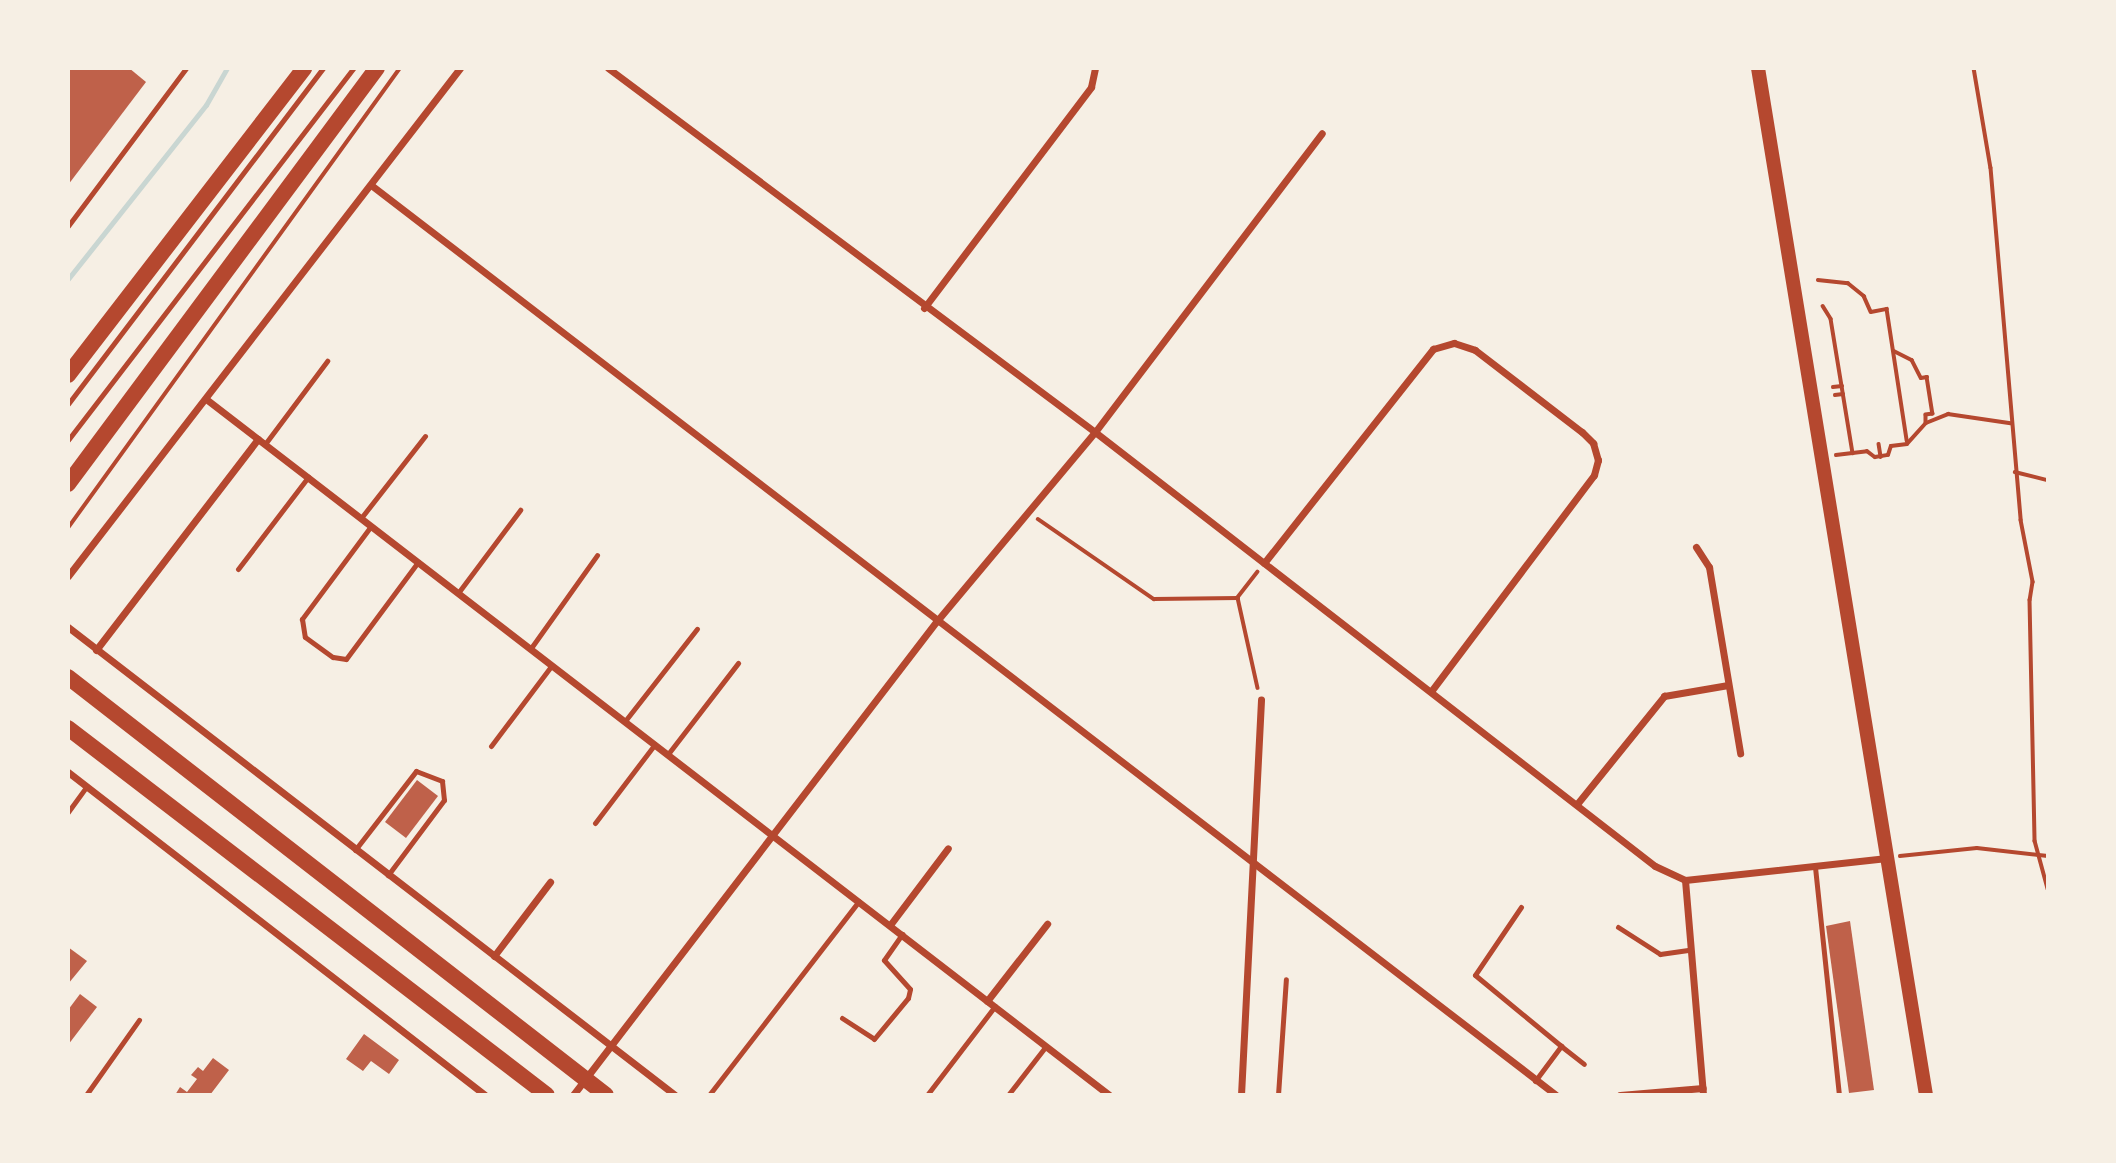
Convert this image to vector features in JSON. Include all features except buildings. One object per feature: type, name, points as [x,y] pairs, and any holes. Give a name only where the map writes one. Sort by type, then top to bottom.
[{"type":"main road","points":[[68,374],[304,68]]},
{"type":"main road","points":[[68,484],[377,68]]},
{"type":"main road","points":[[1758,68],[1926,1095]]},
{"type":"main road","points":[[68,677],[606,1095]]},
{"type":"main road","points":[[68,728],[547,1095]]},
{"type":"street","points":[[68,576],[460,68]]},
{"type":"street","points":[[608,68],[924,308],[1095,432],[1432,690],[1655,866],[1685,880],[1888,858]]},
{"type":"street","points":[[924,308],[1091,87],[1094,68]]},
{"type":"street","points":[[573,1095],[936,622],[1026,511],[1095,432],[1322,133]]},
{"type":"street","points":[[371,186],[1556,1095]]},
{"type":"street","points":[[1264,563],[1429,354],[1441,344],[1454,343],[1475,350],[1583,432],[1593,443],[1598,460],[1594,475],[1432,690]]},
{"type":"street","points":[[206,399],[1109,1095]]},
{"type":"street","points":[[96,650],[261,442]]},
{"type":"street","points":[[1696,547],[1709,567],[1740,753]]},
{"type":"street","points":[[68,627],[675,1095]]},
{"type":"street","points":[[1577,804],[1664,696],[1728,685]]},
{"type":"street","points":[[1241,1095],[1261,700]]},
{"type":"street","points":[[68,772],[485,1095]]},
{"type":"street","points":[[890,925],[948,848]]},
{"type":"street","points":[[1620,1095],[1703,1091],[1685,880]]},
{"type":"street","points":[[494,956],[550,882]]},
{"type":"street","points":[[988,1000],[1047,924]]},
{"type":"lane","points":[[69,225],[186,68]]},
{"type":"lane","points":[[68,404],[323,68]]},
{"type":"lane","points":[[68,440],[353,68]]},
{"type":"lane","points":[[261,442],[327,361]]},
{"type":"lane","points":[[361,518],[425,436]]},
{"type":"lane","points":[[238,569],[308,477]]},
{"type":"lane","points":[[458,593],[520,510]]},
{"type":"lane","points":[[370,526],[302,619],[305,637],[333,657],[346,659],[418,562]]},
{"type":"lane","points":[[530,648],[597,555]]},
{"type":"lane","points":[[625,721],[697,629]]},
{"type":"lane","points":[[668,754],[738,663]]},
{"type":"lane","points":[[491,746],[552,665]]},
{"type":"lane","points":[[596,823],[655,744]]},
{"type":"lane","points":[[355,850],[416,771],[429,773],[442,782],[444,800],[388,875]]},
{"type":"lane","points":[[68,811],[87,786]]},
{"type":"lane","points":[[1815,867],[1839,1095]]},
{"type":"lane","points":[[709,1095],[859,901]]},
{"type":"lane","points":[[1521,907],[1475,975],[1584,1064]]},
{"type":"lane","points":[[1618,927],[1660,954],[1690,950]]},
{"type":"lane","points":[[842,1018],[874,1039],[908,999],[910,989],[884,960],[902,934]]},
{"type":"lane","points":[[1278,1095],[1286,979]]},
{"type":"lane","points":[[927,1095],[995,1006]]},
{"type":"lane","points":[[86,1095],[139,1020]]},
{"type":"lane","points":[[1008,1095],[1046,1046]]},
{"type":"lane","points":[[1535,1081],[1561,1046]]},
{"type":"path","points":[[68,528],[400,68]]},
{"type":"path","points":[[1974,68],[1991,168],[1997,284],[2011,390],[2010,423],[2015,472],[2034,582],[2030,614],[2038,854],[2048,889]]},
{"type":"path","points":[[1818,280],[1848,283],[1864,296],[1871,312],[1887,309],[1907,440]]},
{"type":"path","points":[[1823,306],[1831,319],[1853,453]]},
{"type":"path","points":[[1893,351],[1912,360],[1921,378],[1927,377],[1933,414],[1926,415],[1926,423]]},
{"type":"path","points":[[1833,387],[1842,386]]},
{"type":"path","points":[[1835,395],[1843,394]]},
{"type":"path","points":[[1844,454],[1871,451],[1875,457],[1888,455],[1891,446],[1907,444],[1907,440],[1926,423],[1948,414],[2010,423]]},
{"type":"path","points":[[1879,444],[1881,457]]},
{"type":"path","points":[[2015,472],[2048,480]]},
{"type":"path","points":[[1026,511],[1154,599],[1238,598]]},
{"type":"path","points":[[1261,700],[1238,598],[1264,563]]},
{"type":"path","points":[[1909,854],[1977,848],[2048,856]]},
{"type":"waterway","points":[[68,279],[206,105],[227,68]]}]
